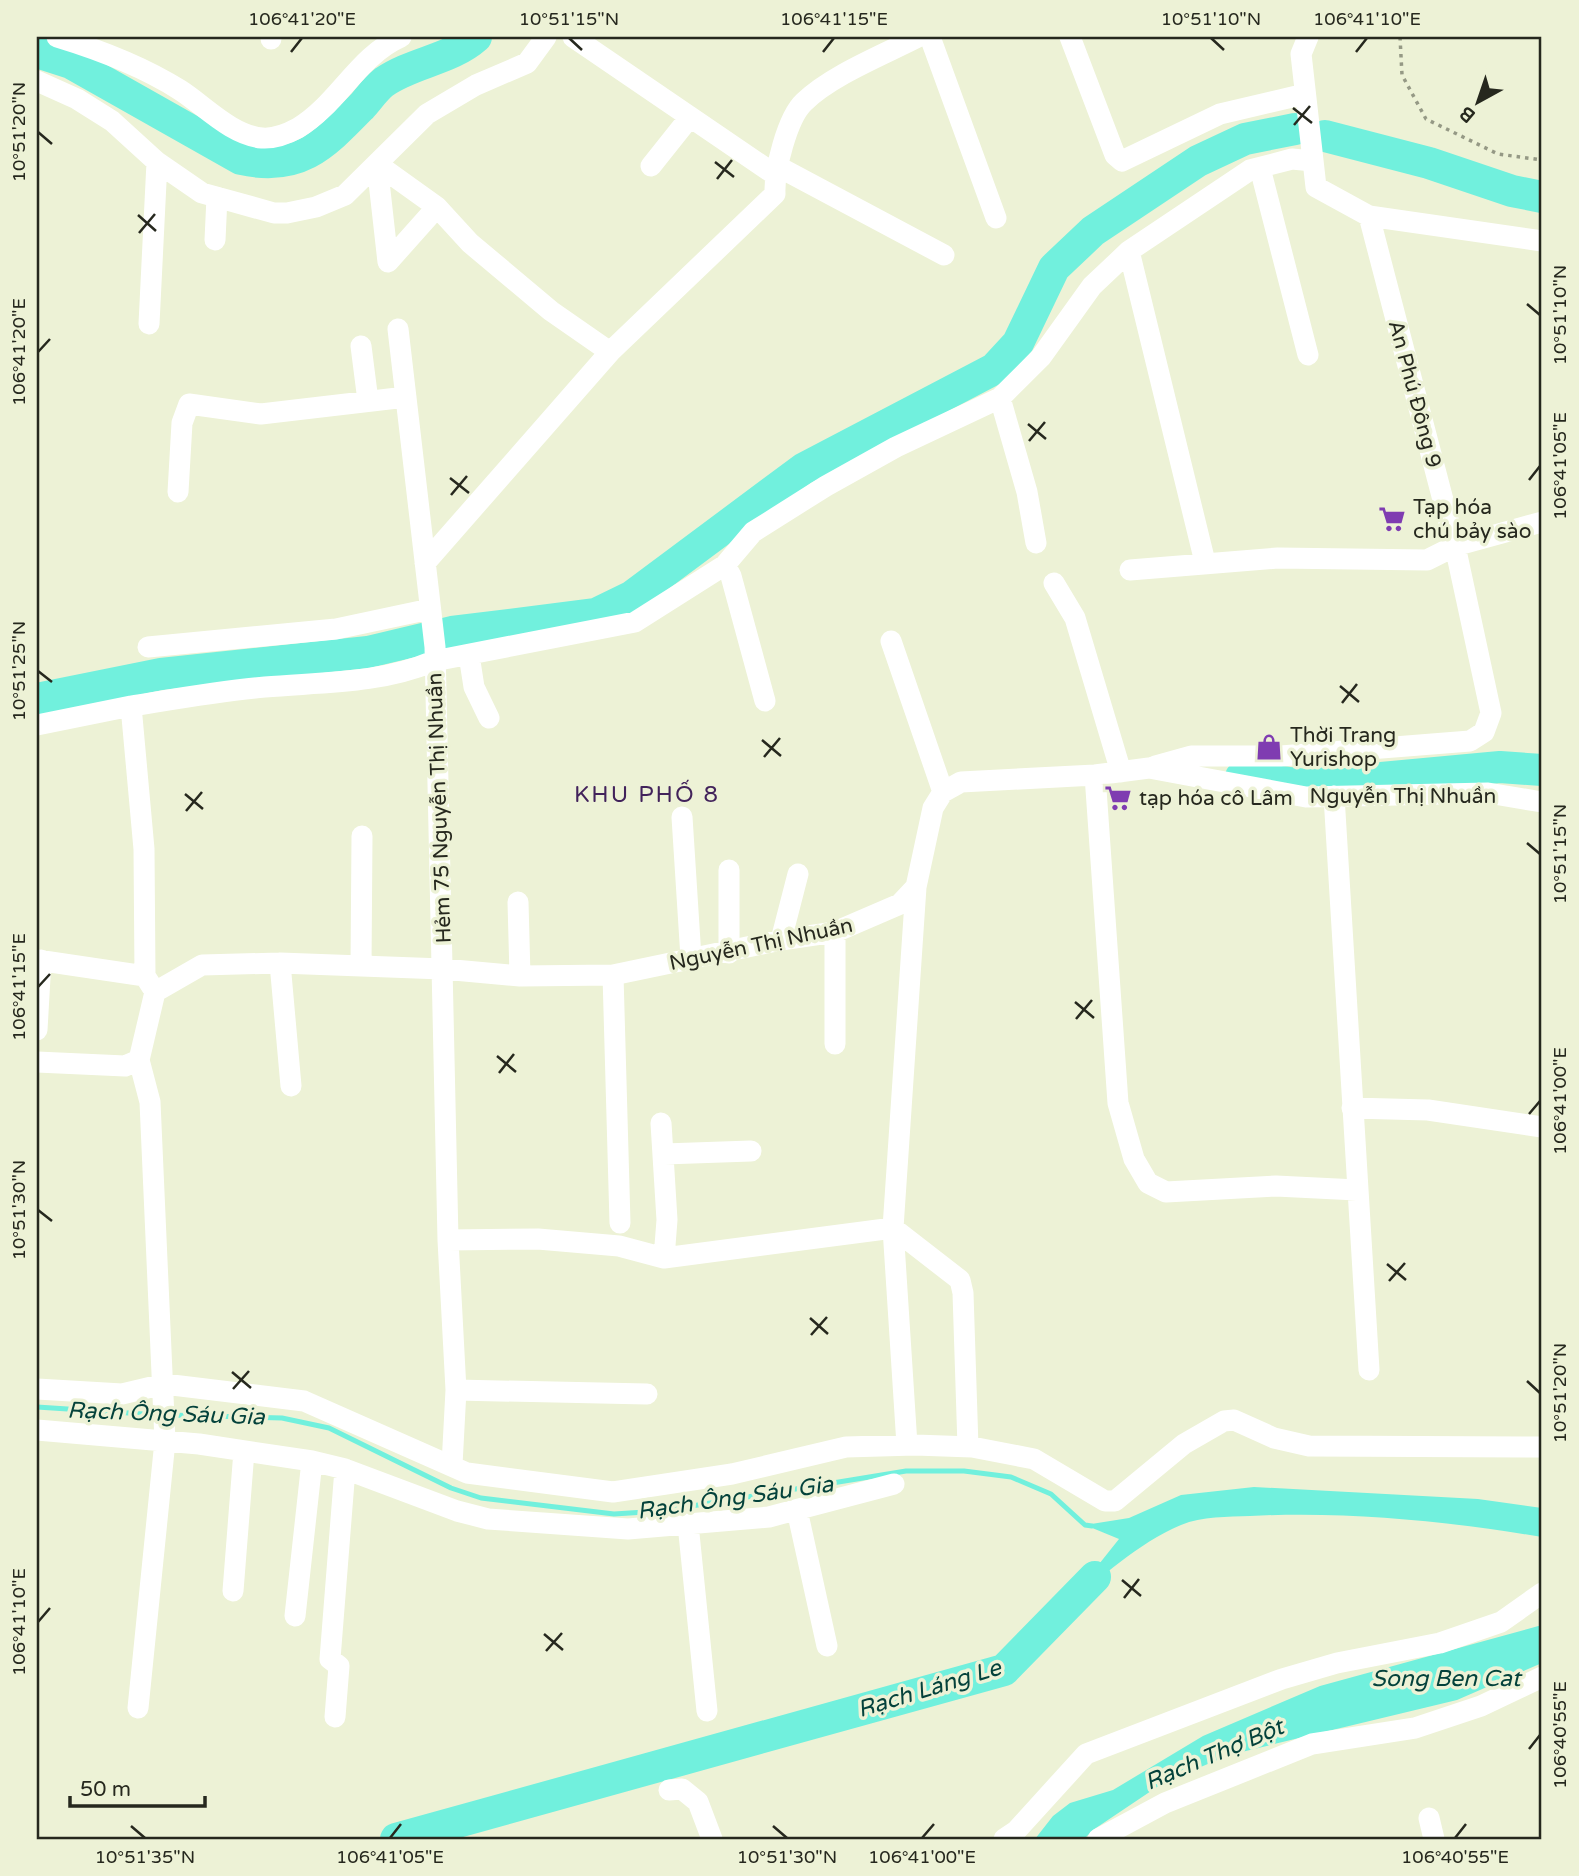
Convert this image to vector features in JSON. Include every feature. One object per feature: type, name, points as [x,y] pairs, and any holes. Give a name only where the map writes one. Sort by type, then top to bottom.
[{"type":"street","points":[[57,37],[117,57],[180,90],[235,129],[262,138],[284,135],[311,120],[377,49],[401,37]]},
{"type":"street","points":[[37,81],[77,99],[112,121],[157,162],[202,193],[274,213],[287,213],[316,207],[345,195],[427,114],[476,85],[527,63],[546,37]]},
{"type":"street","points":[[573,37],[690,117],[776,170],[944,254]]},
{"type":"street","points":[[425,563],[610,352],[775,194],[776,170],[802,103],[882,46],[918,37]]},
{"type":"street","points":[[930,37],[996,218]]},
{"type":"street","points":[[1070,37],[1115,155],[1122,161],[1220,114],[1305,94]]},
{"type":"street","points":[[1308,37],[1301,54],[1316,187],[1369,216],[1542,241]]},
{"type":"street","points":[[651,166],[690,117]]},
{"type":"street","points":[[37,725],[131,706],[235,690],[348,683],[408,672],[434,654],[469,655],[635,622],[725,565],[753,532],[826,486],[896,447],[1000,398],[1041,357],[1092,286],[1129,251],[1250,170],[1292,159],[1313,161]]},
{"type":"street","points":[[149,324],[157,162]]},
{"type":"street","points":[[377,164],[437,207],[470,243],[551,311],[610,352]]},
{"type":"street","points":[[377,164],[388,262],[437,207]]},
{"type":"street","points":[[1260,167],[1308,355]]},
{"type":"street","points":[[215,240],[217,197]]},
{"type":"street","name":"An Phú Đông 9","points":[[1149,768],[1191,756],[1282,756],[1470,741],[1484,732],[1491,713],[1455,547],[1369,216]]},
{"type":"street","points":[[1129,251],[1205,562]]},
{"type":"street","name":"Hẻm 75 Nguyễn Thị Nhuần","points":[[398,329],[434,654],[448,1240],[456,1390],[452,1465]]},
{"type":"street","points":[[361,346],[368,401]]},
{"type":"street","points":[[178,492],[182,422],[189,404],[261,414],[406,397]]},
{"type":"street","points":[[1000,398],[1027,492],[1036,542]]},
{"type":"street","points":[[1130,570],[1278,558],[1427,560],[1455,547],[1542,522]]},
{"type":"street","points":[[725,565],[731,576],[765,701]]},
{"type":"street","points":[[1054,583],[1075,618],[1121,772]]},
{"type":"street","points":[[148,647],[336,629],[431,613]]},
{"type":"street","points":[[891,641],[943,792],[933,808],[916,887],[893,1228],[907,1445]]},
{"type":"street","points":[[469,655],[474,688],[489,718]]},
{"type":"street","points":[[131,706],[144,849],[150,984],[139,1060],[150,1102],[165,1437],[138,1708]]},
{"type":"street","name":"Nguyễn Thị Nhuần","points":[[943,792],[961,782],[1095,775],[1149,768],[1306,796],[1488,793],[1542,802]]},
{"type":"street","points":[[1095,775],[1118,1103],[1134,1159],[1148,1184],[1166,1192],[1276,1186],[1357,1190]]},
{"type":"street","points":[[1334,796],[1368,1370]]},
{"type":"street","points":[[682,817],[691,958]]},
{"type":"street","points":[[361,966],[362,835]]},
{"type":"street","points":[[729,870],[729,953]]},
{"type":"street","points":[[781,940],[798,874]]},
{"type":"street","name":"Nguyễn Thị Nhuần","points":[[150,984],[202,965],[280,962],[443,969],[520,976],[613,975],[691,958],[729,953],[781,940],[835,932],[900,904],[916,887]]},
{"type":"street","points":[[518,902],[520,976]]},
{"type":"street","points":[[835,932],[835,1044]]},
{"type":"street","points":[[37,1030],[39,960],[150,984]]},
{"type":"street","points":[[280,962],[291,1086]]},
{"type":"street","points":[[613,975],[620,1223]]},
{"type":"street","points":[[37,1062],[125,1066],[139,1060]]},
{"type":"street","points":[[1352,1108],[1428,1110],[1542,1127]]},
{"type":"street","points":[[661,1123],[667,1220],[664,1258]]},
{"type":"street","points":[[664,1154],[751,1151]]},
{"type":"street","points":[[448,1240],[538,1239],[619,1246],[664,1258],[747,1250],[893,1228],[960,1280],[963,1293],[968,1447]]},
{"type":"street","points":[[37,1389],[122,1394],[164,1389],[304,1401],[467,1473],[613,1492],[732,1474],[846,1447],[907,1445],[968,1447],[1034,1459],[1105,1501],[1115,1501],[1184,1444],[1229,1420],[1275,1438],[1309,1446],[1542,1447]]},
{"type":"street","points":[[456,1390],[647,1394]]},
{"type":"street","points":[[37,1430],[165,1437],[312,1461],[345,1469],[457,1511],[488,1519],[628,1529],[769,1517],[894,1485]]},
{"type":"street","points":[[233,1591],[244,1451]]},
{"type":"street","points":[[295,1616],[312,1461]]},
{"type":"street","points":[[335,1717],[339,1666],[330,1659],[345,1469]]},
{"type":"street","points":[[797,1510],[827,1646]]},
{"type":"street","points":[[688,1524],[707,1711]]},
{"type":"street","points":[[1004,1839],[1016,1831],[1086,1754],[1282,1679],[1338,1663],[1440,1643],[1501,1622],[1542,1593]]},
{"type":"street","points":[[1098,1839],[1165,1803],[1312,1744],[1415,1728],[1481,1706],[1542,1677]]},
{"type":"street","points":[[669,1790],[682,1789],[698,1802],[712,1839]]},
{"type":"path","points":[[1400,37],[1402,75],[1426,120],[1498,154],[1542,160]]},
{"type":"water","points":[[1254,1487],[1478,1499],[1542,1508],[1542,1537],[1470,1526],[1360,1516],[1206,1518],[1181,1525],[1150,1541],[1064,1608],[1119,1539],[1085,1525],[1129,1518],[1181,1495]]},
{"type":"water","name":"Song Ben Cat","points":[[1542,1625],[1542,1663],[1457,1700],[1229,1755],[1163,1783],[1093,1830],[1084,1839],[1035,1839],[1053,1816],[1070,1803],[1113,1790],[1203,1736],[1320,1686]]},
{"type":"waterway","points":[[37,52],[71,63],[241,159],[279,162],[309,152],[322,144],[375,90],[395,75],[455,51],[476,37]]},
{"type":"waterway","points":[[37,699],[161,674],[368,652],[452,632],[596,614],[631,597],[803,469],[994,369],[1018,343],[1054,268],[1093,231],[1198,161],[1245,139],[1295,129]]},
{"type":"waterway","points":[[1325,136],[1429,163],[1512,191],[1542,197]]},
{"type":"waterway","points":[[1241,777],[1305,785],[1500,767],[1542,770]]},
{"type":"waterway","name":"Rạch Ông Sáu Gia","points":[[37,1407],[159,1415]]},
{"type":"waterway","name":"Rạch Ông Sáu Gia","points":[[169,1415],[282,1418],[329,1428],[451,1488],[481,1498],[614,1514],[661,1511],[906,1471],[964,1471],[1011,1477],[1051,1494],[1085,1525],[1092,1526]]},
{"type":"waterway","name":"Rạch Láng Le","points":[[396,1839],[1004,1670],[1095,1577]]},
{"type":"place","name":"Tạp hóa chú bảy sào","points":[[1392,519]]},
{"type":"place","name":"Thời Trang Yurishop","points":[[1269,747]]},
{"type":"place","name":"tạp hóa cô Lâm","points":[[1118,798]]},
{"type":"district","name":"KHU PHỐ 8","points":[[647,794]]},
{"type":"water label","name":"Rạch Thợ Bột","points":[[1214,1754]]}]
